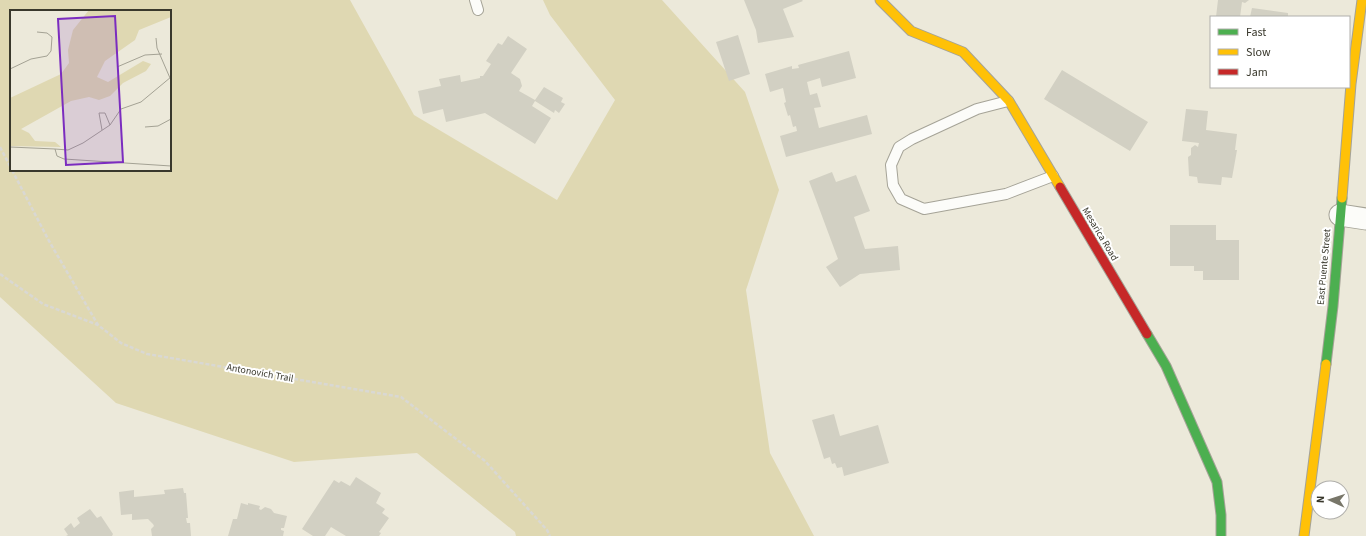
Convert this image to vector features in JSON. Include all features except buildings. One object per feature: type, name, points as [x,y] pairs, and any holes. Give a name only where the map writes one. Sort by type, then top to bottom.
[{"type":"street","name":"Mesarica Road","points":[[880,0],[911,31],[963,52],[1009,101],[1166,366],[1217,482],[1221,503],[1221,536]]},
{"type":"street","name":"East Puente Street","points":[[1304,536],[1332,306],[1351,84],[1362,0]]},
{"type":"street","points":[[1340,215],[1366,219]]},
{"type":"lane","points":[[475,0],[478,10]]},
{"type":"lane","points":[[1009,101],[977,109],[912,139],[899,147],[891,165],[894,185],[901,198],[924,209],[1006,194],[1053,176]]},
{"type":"path","name":"Antonovich Trail","points":[[0,147],[10,165]]},
{"type":"path","name":"Antonovich Trail","points":[[13,171],[49,241],[98,325],[120,342],[147,354],[401,396],[485,461],[547,530],[550,536]]},
{"type":"path","points":[[0,274],[43,304],[98,325]]},
{"type":"shaded area","points":[[0,0],[350,0],[414,115],[557,200],[615,100],[550,15],[543,0],[662,0],[745,92],[779,190],[746,290],[770,453],[814,536],[516,536],[515,532],[417,453],[294,462],[116,403],[0,297]]},
{"type":"traffic: fast","points":[[1326,364],[1333,306],[1342,198]]},
{"type":"traffic: fast","points":[[1147,334],[1166,366],[1217,482],[1221,515],[1221,536]]},
{"type":"traffic: slow","points":[[880,0],[911,31],[963,52],[1009,101],[1060,187]]},
{"type":"traffic: slow","points":[[1342,198],[1351,84],[1362,0]]},
{"type":"traffic: slow","points":[[1304,536],[1326,364]]},
{"type":"traffic: jam","points":[[1060,187],[1147,334]]}]
